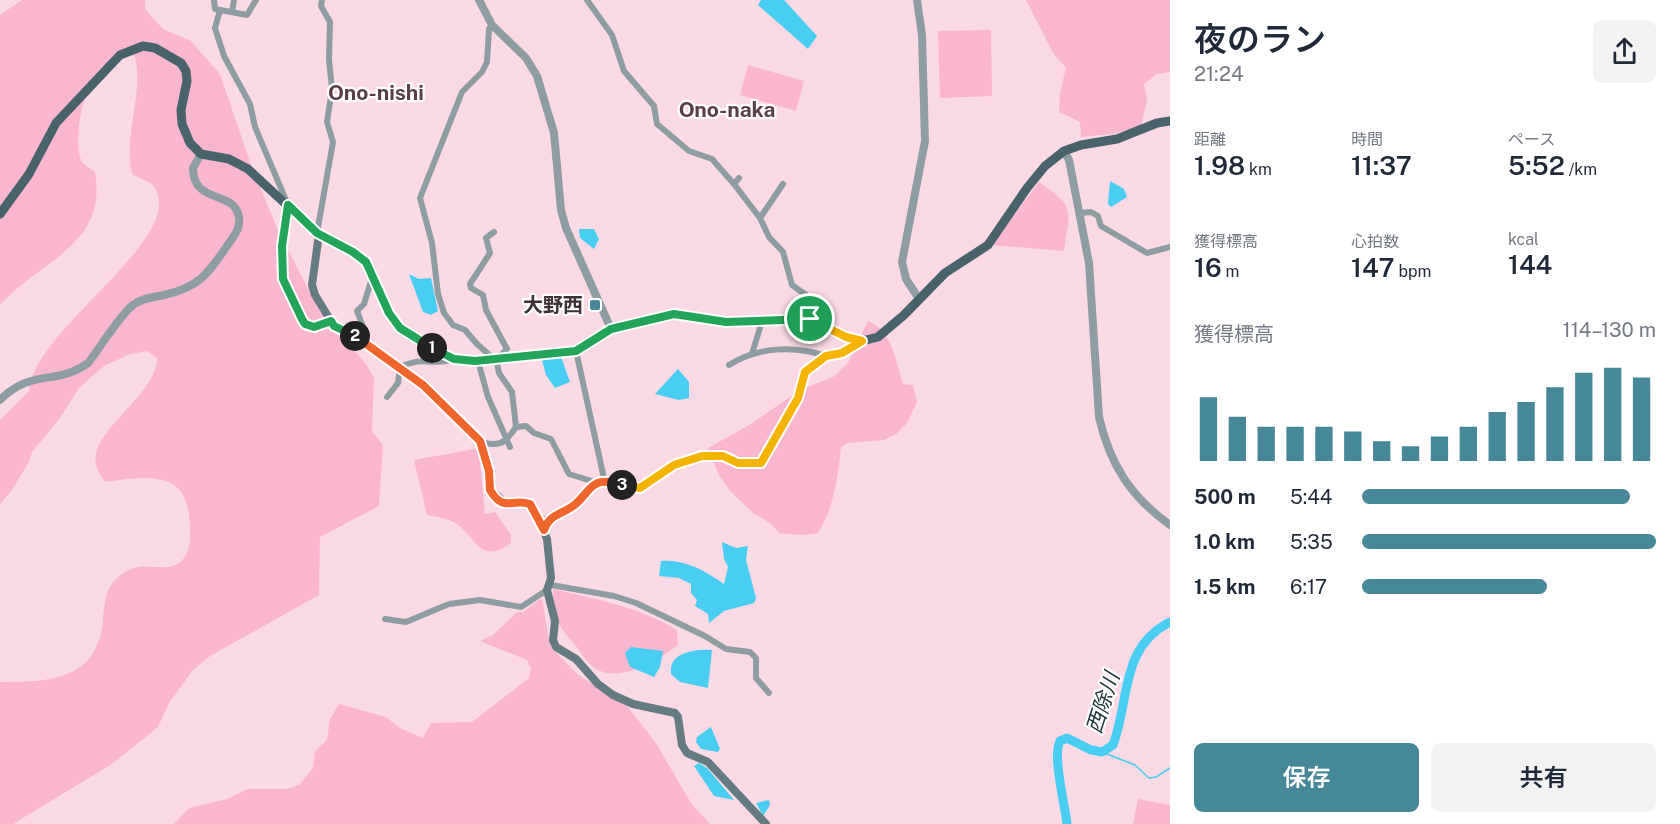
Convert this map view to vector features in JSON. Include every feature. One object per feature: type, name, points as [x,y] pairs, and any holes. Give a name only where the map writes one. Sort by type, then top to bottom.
[{"type":"main road","points":[[1,210],[29,174],[56,123],[120,55],[143,46],[154,48],[181,63],[186,71],[187,81],[181,110],[182,124],[190,143],[201,154],[238,163],[318,234],[353,252],[366,262],[389,313],[400,328],[454,359],[478,361],[576,351],[611,329],[674,314],[726,322],[810,319],[846,337],[862,341],[878,337],[945,273],[988,245],[1027,188],[1045,166],[1064,151],[1081,145],[1117,139],[1157,123],[1170,121]]},
{"type":"main road","points":[[318,234],[312,285],[315,295],[334,326],[359,338],[423,385],[480,441],[489,471],[490,490],[494,496],[506,504],[530,504],[547,539],[549,587],[555,621],[556,647],[576,659],[598,684],[612,695],[633,704],[675,713],[678,717],[682,745],[687,753],[708,762],[766,824]]},
{"type":"street","points":[[214,0],[215,9],[247,15],[256,0]]},
{"type":"street","points":[[232,12],[234,0]]},
{"type":"street","points":[[318,234],[333,142],[327,122],[332,89],[329,60],[330,22],[325,14],[322,0]]},
{"type":"street","points":[[325,14],[327,0]]},
{"type":"street","points":[[479,0],[492,24],[526,58],[537,76],[554,133],[561,210],[566,228],[611,329]]},
{"type":"street","points":[[587,0],[612,34],[624,71],[654,106],[657,124],[689,151],[712,159],[760,218],[769,237],[783,252],[792,285],[806,295],[810,319]]},
{"type":"street","points":[[917,0],[922,35],[925,141],[902,262],[906,279],[920,299]]},
{"type":"street","points":[[220,10],[215,28],[224,56],[250,104],[255,127],[288,205],[282,246],[285,285],[305,324],[314,327],[331,321]]},
{"type":"street","points":[[492,24],[489,29],[487,62],[482,72],[462,92],[420,198],[432,243],[438,294],[444,313],[453,324],[465,330],[477,344],[496,359],[499,373],[512,392],[516,427],[509,444]]},
{"type":"street","points":[[1064,151],[1069,160],[1089,263],[1099,417],[1104,440],[1126,484],[1150,510],[1170,525]]},
{"type":"street","points":[[0,400],[14,387],[26,381],[78,370],[88,363],[133,305],[146,298],[194,286],[208,273],[238,229],[239,218],[236,208],[196,186],[193,168],[201,154]]},
{"type":"street","points":[[734,184],[739,178]]},
{"type":"street","points":[[760,218],[783,184]]},
{"type":"street","points":[[1080,213],[1091,212],[1098,216],[1101,226],[1147,253],[1170,247]]},
{"type":"street","points":[[494,232],[486,238],[490,253],[470,284],[471,288],[485,299],[486,310],[506,345],[505,354],[496,359]]},
{"type":"street","points":[[359,338],[364,329],[357,310],[364,304],[373,275]]},
{"type":"street","points":[[752,354],[762,321]]},
{"type":"street","points":[[729,365],[752,354],[769,350],[800,350],[826,356],[842,353],[862,341]]},
{"type":"street","points":[[576,351],[601,483]]},
{"type":"street","points":[[516,427],[526,426],[534,433],[548,437],[569,474],[601,483],[640,488],[674,465],[702,456],[723,456],[738,463],[761,463],[798,398],[803,375],[826,356]]},
{"type":"street","points":[[387,397],[398,383],[400,367],[421,359],[446,362],[454,359]]},
{"type":"street","points":[[478,361],[488,397],[509,444]]},
{"type":"street","points":[[485,443],[509,444]]},
{"type":"street","points":[[539,520],[550,518],[573,506],[586,490],[601,483]]},
{"type":"street","points":[[544,530],[550,518]]},
{"type":"street","points":[[385,619],[406,621],[449,604],[480,600],[520,607],[549,587],[614,596],[636,603],[705,636],[726,649],[750,652],[756,658],[756,678],[769,693]]},
{"type":"shaded area","points":[[22,0],[145,0],[145,9],[163,29],[191,41],[220,74],[251,165],[277,228],[319,310],[366,364],[374,378],[372,431],[383,445],[379,506],[320,537],[319,595],[210,656],[193,670],[169,703],[158,727],[112,764],[13,824],[0,824],[0,682],[52,679],[80,667],[91,656],[99,641],[106,598],[112,583],[133,568],[165,567],[179,563],[187,552],[190,535],[186,501],[174,485],[166,481],[142,478],[104,481],[96,464],[97,451],[103,439],[146,386],[154,372],[157,358],[147,351],[130,354],[104,366],[79,388],[60,418],[32,452],[29,462],[12,490],[0,504],[0,420],[29,391],[37,366],[55,340],[130,259],[149,233],[158,209],[155,188],[132,174],[130,144],[137,72],[135,57],[127,52],[85,98],[81,111],[79,154],[82,162],[95,172],[96,197],[91,218],[68,249],[16,289],[0,305],[0,15]]},
{"type":"shaded area","points":[[1026,0],[1170,0],[1170,72],[1157,74],[1144,84],[1147,100],[1141,126],[1113,134],[1081,137],[1080,122],[1059,112],[1060,93],[1066,68],[1053,53]]},
{"type":"shaded area","points":[[991,30],[992,96],[940,98],[938,31]]},
{"type":"shaded area","points":[[748,65],[804,81],[796,111],[740,95]]},
{"type":"shaded area","points":[[1039,182],[1051,190],[1068,210],[1064,251],[991,245]]},
{"type":"shaded area","points":[[868,321],[876,325],[888,339],[903,384],[913,385],[917,402],[907,423],[896,434],[884,440],[848,443],[841,447],[832,502],[818,533],[802,535],[780,533],[767,521],[753,513],[730,491],[719,475],[708,448],[751,424],[800,390],[833,377],[848,363]]},
{"type":"shaded area","points":[[475,449],[479,451],[485,514],[495,512],[511,535],[511,543],[493,551],[480,548],[465,531],[454,523],[427,515],[414,460]]},
{"type":"shaded area","points":[[553,589],[648,615],[677,630],[678,645],[640,668],[618,673],[598,670],[586,660],[561,626],[554,607]]},
{"type":"shaded area","points":[[542,598],[549,641],[555,651],[577,674],[627,706],[656,743],[691,803],[710,824],[174,824],[189,808],[227,799],[247,789],[286,789],[299,785],[313,768],[315,751],[327,740],[330,719],[339,704],[386,717],[400,728],[423,738],[431,723],[472,722],[529,678],[531,668],[527,660],[480,641],[493,635],[517,612],[523,612]]},
{"type":"shaded area","points":[[1138,799],[1170,805],[1170,824],[1133,824]]},
{"type":"water","points":[[761,0],[784,0],[817,36],[808,49],[758,5]]},
{"type":"water","points":[[1110,181],[1124,189],[1127,197],[1111,207],[1108,204]]},
{"type":"water","points":[[579,229],[594,229],[599,239],[594,249],[580,238]]},
{"type":"water","points":[[409,274],[419,279],[431,278],[438,311],[431,315],[423,312]]},
{"type":"water","points":[[561,357],[570,382],[555,388],[546,375],[542,360]]},
{"type":"water","points":[[678,369],[689,382],[689,398],[679,400],[655,394]]},
{"type":"water","points":[[722,542],[736,548],[748,546],[746,560],[756,598],[754,603],[724,611],[709,623],[708,614],[695,606],[697,600],[691,593],[691,584],[679,578],[659,576],[661,561],[686,564],[702,570],[724,584],[728,567],[724,559]]},
{"type":"water","points":[[631,647],[663,651],[660,667],[654,677],[630,667],[625,653]]},
{"type":"water","points":[[712,650],[708,688],[680,682],[671,674],[671,667],[678,656],[691,651]]},
{"type":"water","points":[[711,727],[720,749],[718,752],[701,749],[696,742],[697,737]]},
{"type":"water","points":[[699,763],[707,768],[734,800],[714,796],[694,766]]},
{"type":"water","points":[[769,800],[770,805],[763,816],[756,803]]},
{"type":"waterway","name":"西除川","points":[[1067,824],[1058,769],[1057,757],[1060,741],[1067,738],[1091,750],[1102,752],[1113,745],[1134,660],[1142,645],[1170,622]]},
{"type":"waterway","points":[[1102,752],[1135,765],[1149,778],[1156,777],[1170,768]]},
{"type":"place","name":"大野西","points":[[595,305]]},
{"type":"district","name":"Ono-nishi","points":[[376,93]]},
{"type":"district","name":"Ono-naka","points":[[727,110]]},
{"type":"route","points":[[288,205],[317,233],[353,252],[366,262],[389,313],[400,328],[410,336],[454,359],[475,361],[576,351],[611,329],[674,314],[726,322],[810,319],[846,337],[862,341],[842,353],[826,356],[823,361],[805,372],[802,385],[798,390],[798,398],[792,404],[761,463],[738,463],[723,456],[702,456],[685,460],[666,469],[650,483],[640,488],[598,483],[586,490],[573,506],[550,518],[544,530],[530,504],[526,502],[506,504],[494,496],[490,490],[489,471],[484,462],[480,441],[463,428],[423,385],[380,352],[334,326],[331,321],[314,327],[305,324],[283,279],[282,233],[288,205]]}]
